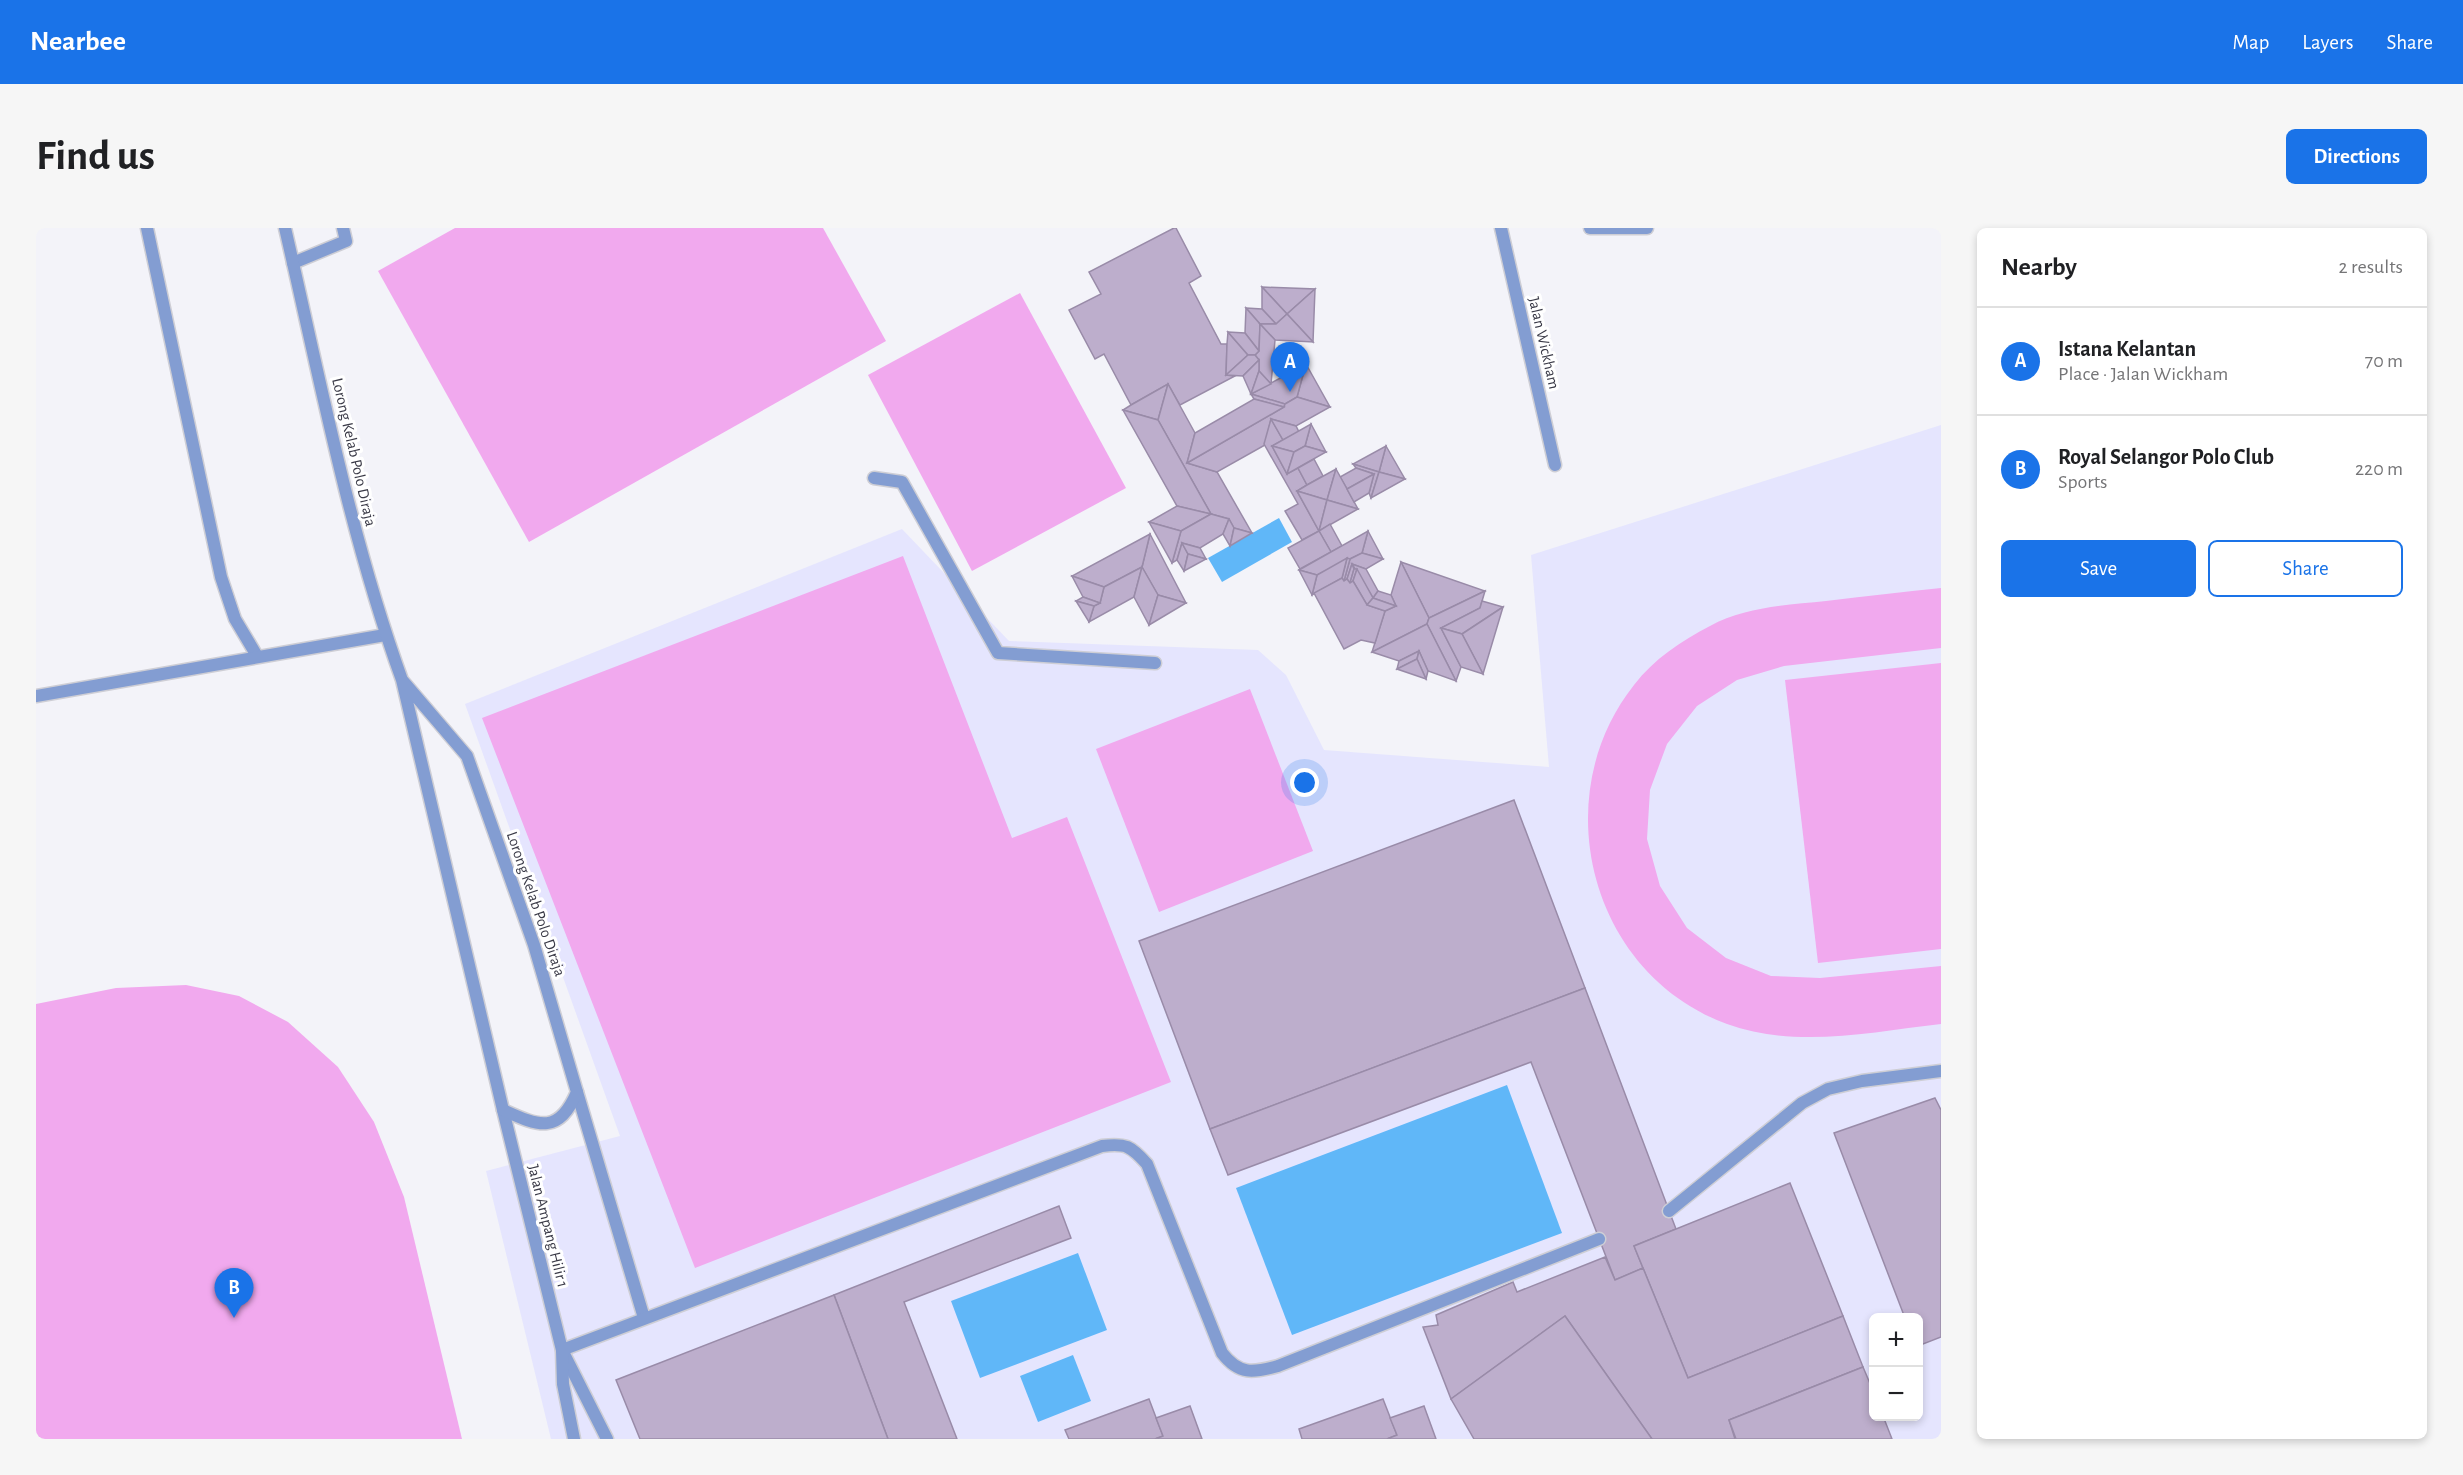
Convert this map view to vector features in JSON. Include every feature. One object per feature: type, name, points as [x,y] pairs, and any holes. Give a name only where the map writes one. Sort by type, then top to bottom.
[{"type":"street","points":[[147,228],[221,578],[235,619],[257,656]]},
{"type":"street","name":"Lorong Kelab Polo Diraja","points":[[285,228],[353,519],[385,635],[402,680],[503,1110]]},
{"type":"street","points":[[293,263],[346,242],[343,228]]},
{"type":"street","name":"Jalan Wickham","points":[[1501,228],[1555,465]]},
{"type":"street","points":[[1590,228],[1647,228]]},
{"type":"street","points":[[874,478],[902,482],[998,653],[1155,663]]},
{"type":"street","points":[[36,696],[385,635]]},
{"type":"street","name":"Lorong Kelab Polo Diraja","points":[[402,680],[467,756],[534,945],[578,1092]]},
{"type":"street","points":[[1669,1211],[1802,1102],[1828,1089],[1862,1081],[1941,1071]]},
{"type":"street","points":[[503,1110],[536,1124],[550,1124],[561,1119],[578,1092]]},
{"type":"street","points":[[578,1092],[644,1318]]},
{"type":"street","name":"Jalan Ampang Hilir 1","points":[[503,1110],[562,1350]]},
{"type":"street","points":[[562,1350],[1102,1146],[1120,1144],[1134,1150],[1147,1164],[1222,1353],[1232,1365],[1244,1370],[1259,1371],[1278,1366],[1599,1239]]},
{"type":"street","points":[[562,1350],[563,1384],[574,1439]]},
{"type":"street","points":[[562,1350],[607,1439]]},
{"type":"shaded area","points":[[455,228],[823,228],[886,341],[529,542],[378,271]]},
{"type":"shaded area","points":[[1020,293],[1126,488],[972,571],[868,375]]},
{"type":"shaded area","points":[[1941,425],[1941,1439],[551,1439],[486,1171],[620,1136],[465,704],[902,529],[1009,641],[1258,650],[1286,675],[1324,750],[1549,767],[1531,555]]},
{"type":"shaded area","points":[[903,556],[1012,838],[1067,817],[1171,1082],[695,1268],[482,718]]},
{"type":"shaded area","points":[[1941,588],[1941,648],[1784,666],[1737,680],[1697,706],[1667,744],[1650,790],[1647,839],[1660,886],[1687,928],[1726,958],[1771,976],[1820,978],[1941,966],[1941,1024],[1860,1034],[1780,1036],[1753,1032],[1727,1024],[1680,1000],[1642,966],[1614,924],[1596,878],[1588,828],[1592,778],[1607,730],[1634,685],[1650,667],[1678,644],[1710,626],[1737,615],[1781,606]]},
{"type":"shaded area","points":[[1941,663],[1941,949],[1818,963],[1785,680]]},
{"type":"shaded area","points":[[1250,689],[1313,851],[1159,912],[1096,749]]},
{"type":"shaded area","points":[[186,985],[239,996],[288,1022],[338,1067],[374,1122],[404,1197],[462,1439],[36,1439],[36,1004],[116,988]]},
{"type":"water","points":[[1279,518],[1292,542],[1222,582],[1208,558]]},
{"type":"water","points":[[1507,1085],[1562,1233],[1292,1335],[1236,1188]]},
{"type":"water","points":[[1078,1253],[1107,1330],[980,1378],[951,1301]]},
{"type":"water","points":[[1073,1355],[1091,1401],[1038,1422],[1020,1376]]},
{"type":"building","points":[[1174,228],[1201,276],[1189,283],[1221,344],[1227,344],[1226,375],[1235,376],[1180,405],[1168,384],[1131,405],[1104,354],[1095,359],[1069,310],[1101,294],[1089,272]]},
{"type":"building","points":[[1262,287],[1315,289],[1287,314]]},
{"type":"building","points":[[1262,287],[1287,314],[1276,324],[1262,309]]},
{"type":"building","points":[[1315,289],[1313,342],[1287,314]]},
{"type":"building","points":[[1246,308],[1262,309],[1276,324],[1260,324]]},
{"type":"building","points":[[1246,308],[1260,324],[1259,351],[1245,333]]},
{"type":"building","points":[[1287,314],[1313,342],[1275,340],[1260,324],[1276,324]]},
{"type":"building","points":[[1260,324],[1275,340],[1271,384],[1259,371],[1259,360],[1255,355],[1259,351]]},
{"type":"building","points":[[1228,332],[1248,355],[1226,375],[1227,344]]},
{"type":"building","points":[[1228,332],[1245,333],[1259,351],[1255,355],[1248,355]]},
{"type":"building","points":[[1248,355],[1255,355],[1259,360],[1243,376],[1226,375]]},
{"type":"building","points":[[1259,360],[1259,371],[1251,394],[1243,376]]},
{"type":"building","points":[[1306,364],[1330,407],[1297,397]]},
{"type":"building","points":[[1306,364],[1297,397],[1285,404],[1251,394]]},
{"type":"building","points":[[1259,371],[1271,384],[1251,394]]},
{"type":"building","points":[[1168,384],[1158,420],[1123,410],[1131,405]]},
{"type":"building","points":[[1168,384],[1195,433],[1187,463],[1217,472],[1252,533],[1234,528],[1229,519],[1211,514],[1158,420]]},
{"type":"building","points":[[1251,394],[1285,404],[1284,407],[1254,399]]},
{"type":"building","points":[[1297,397],[1330,407],[1296,426],[1271,419],[1265,445],[1217,472],[1187,463],[1284,407]]},
{"type":"building","points":[[1254,399],[1284,407],[1187,463],[1195,433]]},
{"type":"building","points":[[1123,410],[1158,420],[1211,514],[1177,506]]},
{"type":"building","points":[[1271,419],[1283,440],[1272,446],[1287,474],[1298,468],[1307,485],[1297,491],[1319,531],[1302,540],[1285,511],[1298,504],[1264,444]]},
{"type":"building","points":[[1271,419],[1296,426],[1299,432],[1283,440]]},
{"type":"building","points":[[1311,424],[1326,452],[1305,446]]},
{"type":"building","points":[[1311,424],[1305,446],[1294,452],[1272,446]]},
{"type":"building","points":[[1272,446],[1294,452],[1287,474]]},
{"type":"building","points":[[1305,446],[1326,452],[1287,474],[1294,452]]},
{"type":"building","points":[[1386,446],[1405,479],[1379,472]]},
{"type":"building","points":[[1386,446],[1379,472],[1353,464]]},
{"type":"building","points":[[1314,459],[1323,476],[1307,485],[1298,468]]},
{"type":"building","points":[[1353,464],[1379,472],[1371,498],[1369,493],[1374,474],[1356,468]]},
{"type":"building","points":[[1356,468],[1374,474],[1347,489],[1340,477]]},
{"type":"building","points":[[1336,469],[1327,500],[1297,491],[1307,485]]},
{"type":"building","points":[[1336,469],[1358,509],[1327,500]]},
{"type":"building","points":[[1379,472],[1405,479],[1371,498]]},
{"type":"building","points":[[1374,474],[1369,493],[1354,502],[1347,489]]},
{"type":"building","points":[[1297,491],[1327,500],[1319,531]]},
{"type":"building","points":[[1327,500],[1358,509],[1319,531]]},
{"type":"building","points":[[1177,506],[1211,514],[1181,531],[1149,522]]},
{"type":"building","points":[[1211,514],[1229,519],[1223,534],[1200,548],[1182,543],[1177,560],[1172,563],[1181,531]]},
{"type":"building","points":[[1229,519],[1234,528],[1230,546],[1223,534]]},
{"type":"building","points":[[1149,522],[1181,531],[1172,563]]},
{"type":"building","points":[[1330,524],[1342,546],[1331,552],[1319,531]]},
{"type":"building","points":[[1234,528],[1252,533],[1230,546]]},
{"type":"building","points":[[1319,531],[1331,552],[1300,569],[1288,548]]},
{"type":"building","points":[[1368,531],[1383,559],[1362,553]]},
{"type":"building","points":[[1368,531],[1362,553],[1317,575],[1299,570]]},
{"type":"building","points":[[1150,534],[1186,603],[1158,595],[1142,567]]},
{"type":"building","points":[[1150,534],[1142,567],[1104,587],[1072,576]]},
{"type":"building","points":[[1182,543],[1188,554],[1184,571],[1177,560]]},
{"type":"building","points":[[1182,543],[1200,548],[1206,559],[1188,554]]},
{"type":"building","points":[[1362,553],[1383,559],[1366,569],[1352,564],[1347,579],[1344,581],[1350,559]]},
{"type":"building","points":[[1188,554],[1206,559],[1184,571]]},
{"type":"building","points":[[1347,558],[1350,559],[1344,581],[1342,578]]},
{"type":"building","points":[[1347,558],[1342,578],[1312,595],[1317,575]]},
{"type":"building","points":[[1401,562],[1485,591],[1429,618]]},
{"type":"building","points":[[1401,562],[1429,618],[1427,624],[1372,652],[1385,611],[1396,606],[1391,595]]},
{"type":"building","points":[[1352,564],[1354,569],[1350,583],[1347,579]]},
{"type":"building","points":[[1352,564],[1366,569],[1378,591],[1373,598]]},
{"type":"building","points":[[1142,567],[1134,597],[1089,622],[1094,606],[1100,603],[1104,587]]},
{"type":"building","points":[[1142,567],[1158,595],[1149,625],[1134,597]]},
{"type":"building","points":[[1354,569],[1357,569],[1350,583]]},
{"type":"building","points":[[1357,569],[1373,598],[1367,605],[1353,581]]},
{"type":"building","points":[[1299,570],[1317,575],[1312,595]]},
{"type":"building","points":[[1072,576],[1104,587],[1100,603],[1083,597]]},
{"type":"building","points":[[1342,578],[1344,581],[1347,579],[1350,583],[1353,581],[1367,605],[1385,611],[1375,643],[1361,640],[1344,649],[1314,593]]},
{"type":"building","points":[[1378,591],[1391,595],[1396,606],[1373,598]]},
{"type":"building","points":[[1485,591],[1480,608],[1441,628],[1461,667],[1456,681],[1427,624],[1429,618]]},
{"type":"building","points":[[1158,595],[1186,603],[1149,625]]},
{"type":"building","points":[[1083,597],[1100,603],[1094,606],[1076,601]]},
{"type":"building","points":[[1373,598],[1396,606],[1385,611],[1367,605]]},
{"type":"building","points":[[1076,601],[1094,606],[1089,622]]},
{"type":"building","points":[[1482,601],[1503,607],[1462,634],[1441,628],[1480,608]]},
{"type":"building","points":[[1503,607],[1483,674],[1462,634]]},
{"type":"building","points":[[1427,624],[1456,681],[1428,671],[1419,651],[1399,661],[1372,652]]},
{"type":"building","points":[[1441,628],[1462,634],[1483,674],[1461,667]]},
{"type":"building","points":[[1419,651],[1417,659],[1397,669],[1399,661]]},
{"type":"building","points":[[1419,651],[1428,671],[1426,679],[1417,659]]},
{"type":"building","points":[[1417,659],[1426,679],[1397,669]]},
{"type":"building","points":[[1514,800],[1585,988],[1210,1129],[1139,941]]},
{"type":"building","points":[[1585,988],[1676,1229],[1634,1246],[1643,1268],[1615,1280],[1531,1062],[1228,1175],[1210,1129]]},
{"type":"building","points":[[1935,1098],[1941,1110],[1941,1337],[1923,1344],[1923,1313],[1903,1313],[1834,1133]]},
{"type":"building","points":[[1790,1183],[1843,1316],[1688,1378],[1634,1246]]},
{"type":"building","points":[[1059,1206],[1071,1238],[904,1302],[957,1439],[888,1439],[834,1295]]},
{"type":"building","points":[[1605,1257],[1615,1280],[1643,1268],[1688,1378],[1843,1316],[1863,1367],[1729,1420],[1735,1439],[1652,1439],[1565,1316],[1451,1399],[1423,1327],[1438,1325],[1436,1315],[1513,1282],[1517,1292]]},
{"type":"building","points":[[834,1295],[888,1439],[640,1439],[616,1380]]},
{"type":"building","points":[[1565,1316],[1652,1439],[1474,1439],[1451,1399]]},
{"type":"building","points":[[1863,1367],[1869,1381],[1869,1421],[1885,1421],[1892,1439],[1736,1439],[1729,1420]]},
{"type":"building","points":[[1149,1399],[1163,1436],[1155,1439],[1069,1439],[1065,1430]]},
{"type":"building","points":[[1383,1399],[1397,1435],[1387,1439],[1302,1439],[1299,1429]]},
{"type":"building","points":[[1190,1406],[1202,1439],[1155,1439],[1163,1436],[1156,1418]]},
{"type":"building","points":[[1424,1406],[1436,1439],[1387,1439],[1397,1435],[1390,1418]]},
{"type":"place","name":"Istana Kelantan","points":[[1290,392]]},
{"type":"place","name":"Royal Selangor Polo Club","points":[[234,1318]]}]
